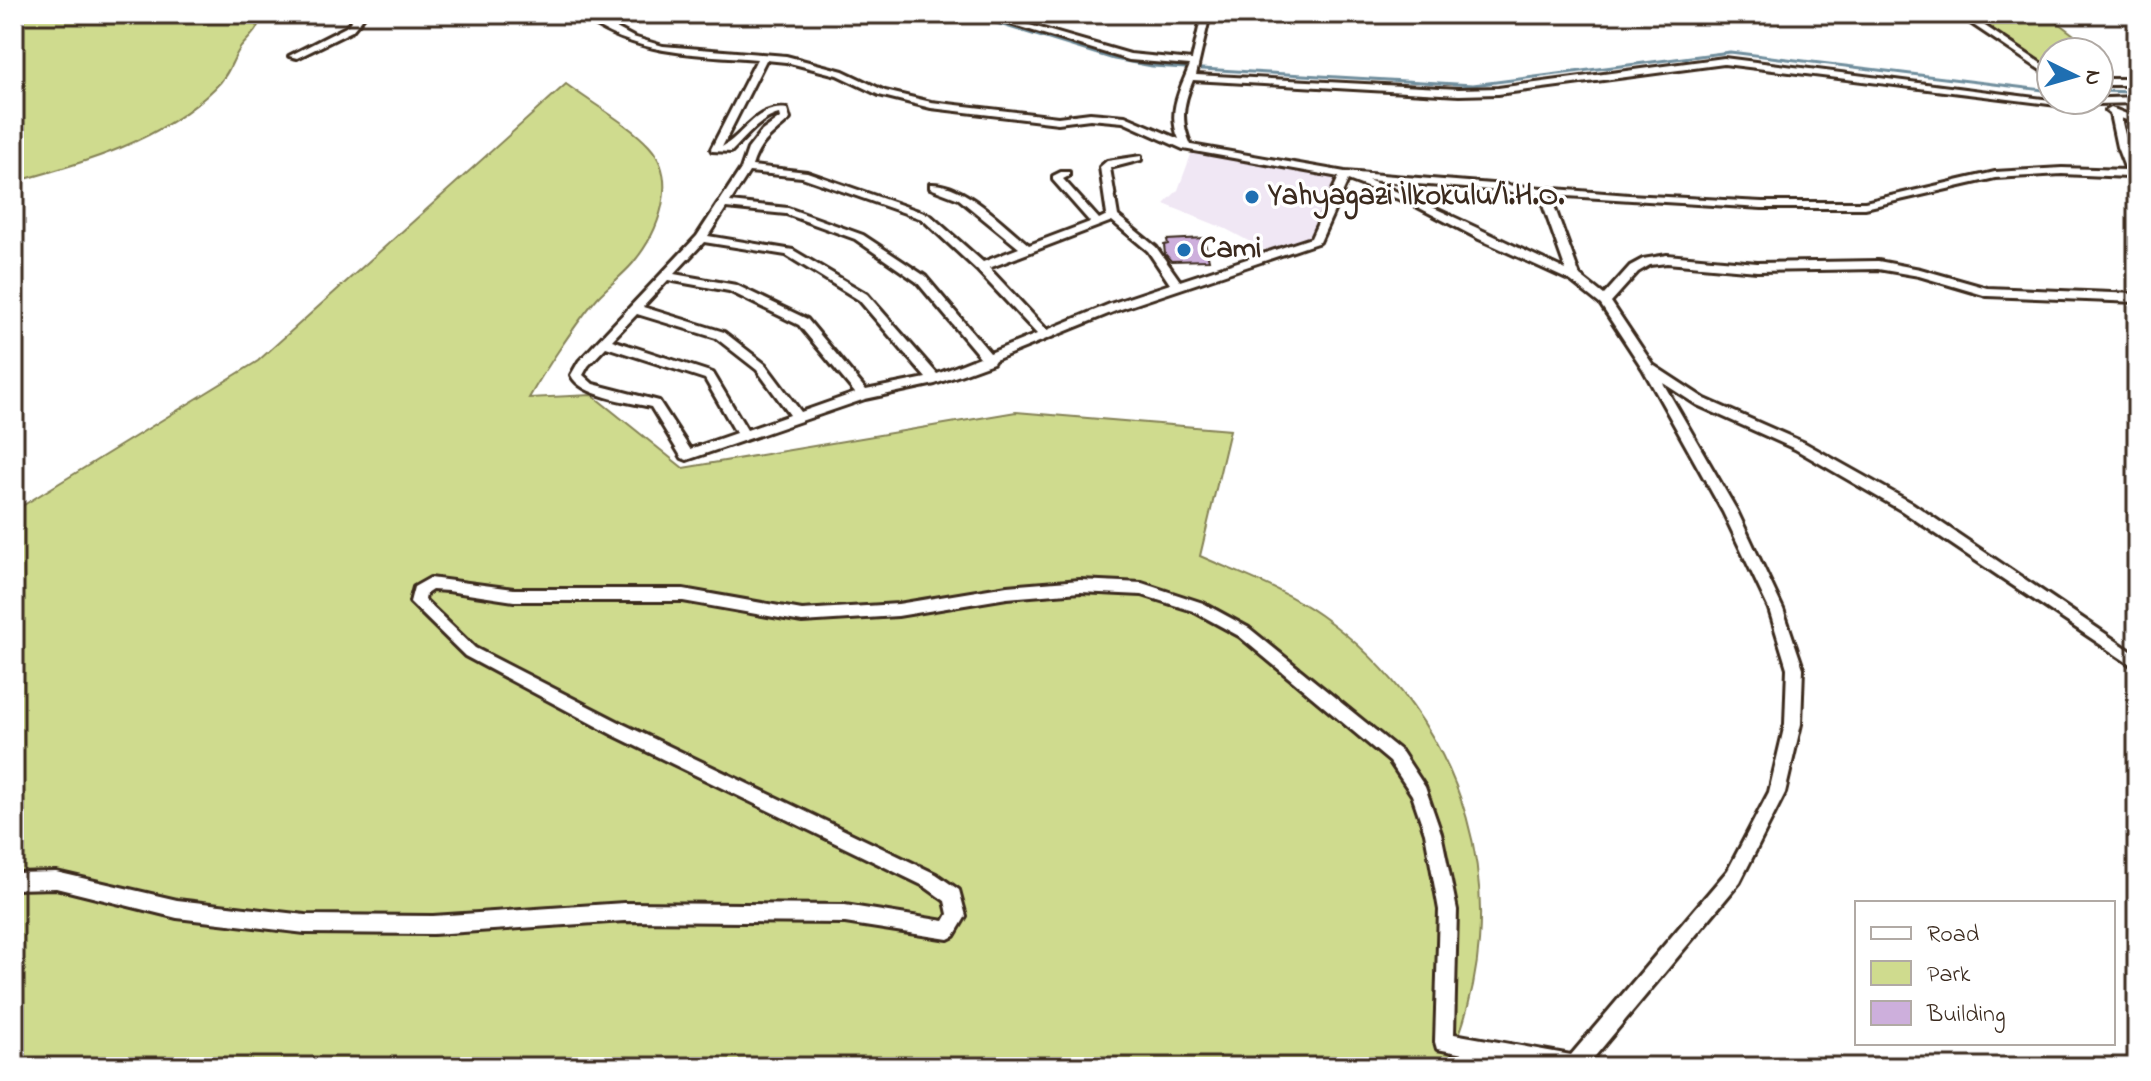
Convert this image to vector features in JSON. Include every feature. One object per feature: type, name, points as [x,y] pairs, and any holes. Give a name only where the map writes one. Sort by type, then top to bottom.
[{"type":"street","points":[[294,56],[349,29],[362,14]]},
{"type":"street","points":[[583,14],[630,39],[662,49],[763,57],[840,73],[882,93],[931,105],[1058,120],[1090,116],[1125,119],[1187,147],[1345,175],[1544,193],[1762,205],[1865,205],[1995,175],[2062,171],[2134,173]]},
{"type":"street","points":[[981,14],[1129,57],[1195,63]]},
{"type":"street","points":[[1187,147],[1180,133],[1177,106],[1195,63],[1206,14]]},
{"type":"street","points":[[1961,14],[2035,63]]},
{"type":"street","points":[[763,57],[737,113],[715,148],[718,151],[727,150],[750,126],[774,111],[784,111],[785,119],[766,133],[752,151],[746,169],[701,238],[579,369],[579,380],[589,387],[655,404],[687,455],[863,395],[935,380],[1114,307],[1316,240],[1345,175]]},
{"type":"street","points":[[1189,77],[1459,92],[1498,91],[1724,61],[2035,99]]},
{"type":"street","points":[[2115,82],[2137,82]]},
{"type":"street","points":[[2115,100],[2137,100]]},
{"type":"street","points":[[2115,114],[2137,121]]},
{"type":"street","points":[[2115,114],[2137,187]]},
{"type":"street","points":[[1137,158],[1105,167],[1113,217],[1152,249],[1177,286]]},
{"type":"street","points":[[746,169],[803,174],[926,217],[981,267],[1045,335]]},
{"type":"street","points":[[1065,174],[1057,178],[1097,223]]},
{"type":"street","points":[[14,881],[56,880],[177,909],[305,924],[433,925],[624,912],[814,913],[845,914],[948,930],[957,916],[953,896],[930,880],[619,730],[470,652],[417,602],[419,591],[430,584],[514,595],[683,595],[802,616],[898,610],[1007,592],[1080,586],[1142,589],[1198,607],[1244,632],[1396,757],[1419,792],[1424,806],[1433,833],[1448,910],[1444,1042],[1575,1065],[1734,876],[1777,793],[1793,724],[1795,668],[1776,609],[1730,511],[1648,367],[1605,302],[1575,278],[1483,237],[1418,203],[1345,175]]},
{"type":"street","points":[[934,186],[963,197],[1027,249]]},
{"type":"street","points":[[1544,193],[1575,278]]},
{"type":"street","points":[[723,205],[788,211],[859,237],[921,279],[989,360]]},
{"type":"street","points":[[981,267],[1113,217]]},
{"type":"street","points":[[701,238],[789,252],[851,289],[863,297],[935,380]]},
{"type":"street","points":[[1605,302],[1634,269],[1647,262],[1667,259],[1757,267],[1878,265],[1987,292],[2137,298]]},
{"type":"street","points":[[666,276],[732,288],[803,322],[863,395]]},
{"type":"street","points":[[635,309],[720,335],[761,367],[797,416]]},
{"type":"street","points":[[604,342],[709,376],[744,435]]},
{"type":"street","points":[[1648,367],[1701,402],[1800,446],[1907,507],[2137,663]]},
{"type":"shaded area","name":"Yahyagazi İlkokulu/İ.H.O.","points":[[1192,152],[1335,177],[1339,185],[1310,236],[1267,251],[1226,229],[1164,204],[1178,190]]},
{"type":"green space","points":[[14,14],[260,16],[256,30],[241,47],[220,83],[171,122],[121,148],[14,182]]},
{"type":"green space","points":[[1970,14],[2046,14],[2075,36],[2035,36],[2035,57]]},
{"type":"green space","points":[[566,84],[621,122],[649,146],[663,174],[664,190],[657,222],[642,251],[590,307],[529,398],[592,395],[683,468],[1016,412],[1230,430],[1200,556],[1292,597],[1320,615],[1371,657],[1412,706],[1445,760],[1467,818],[1478,879],[1479,941],[1468,1004],[1446,1067],[14,1067],[14,511],[258,361]]},
{"type":"building","name":"Cami","points":[[1204,238],[1209,260],[1171,261],[1165,254],[1167,240]]},
{"type":"waterway","points":[[967,14],[1114,59],[1152,66],[1473,85],[1730,52],[2035,89]]},
{"type":"waterway","points":[[2115,91],[2137,92]]},
{"type":"place","name":"Yahyagazi İlkokulu/İ.H.O.","points":[[1252,197]]},
{"type":"place","name":"Cami","points":[[1184,250]]}]
